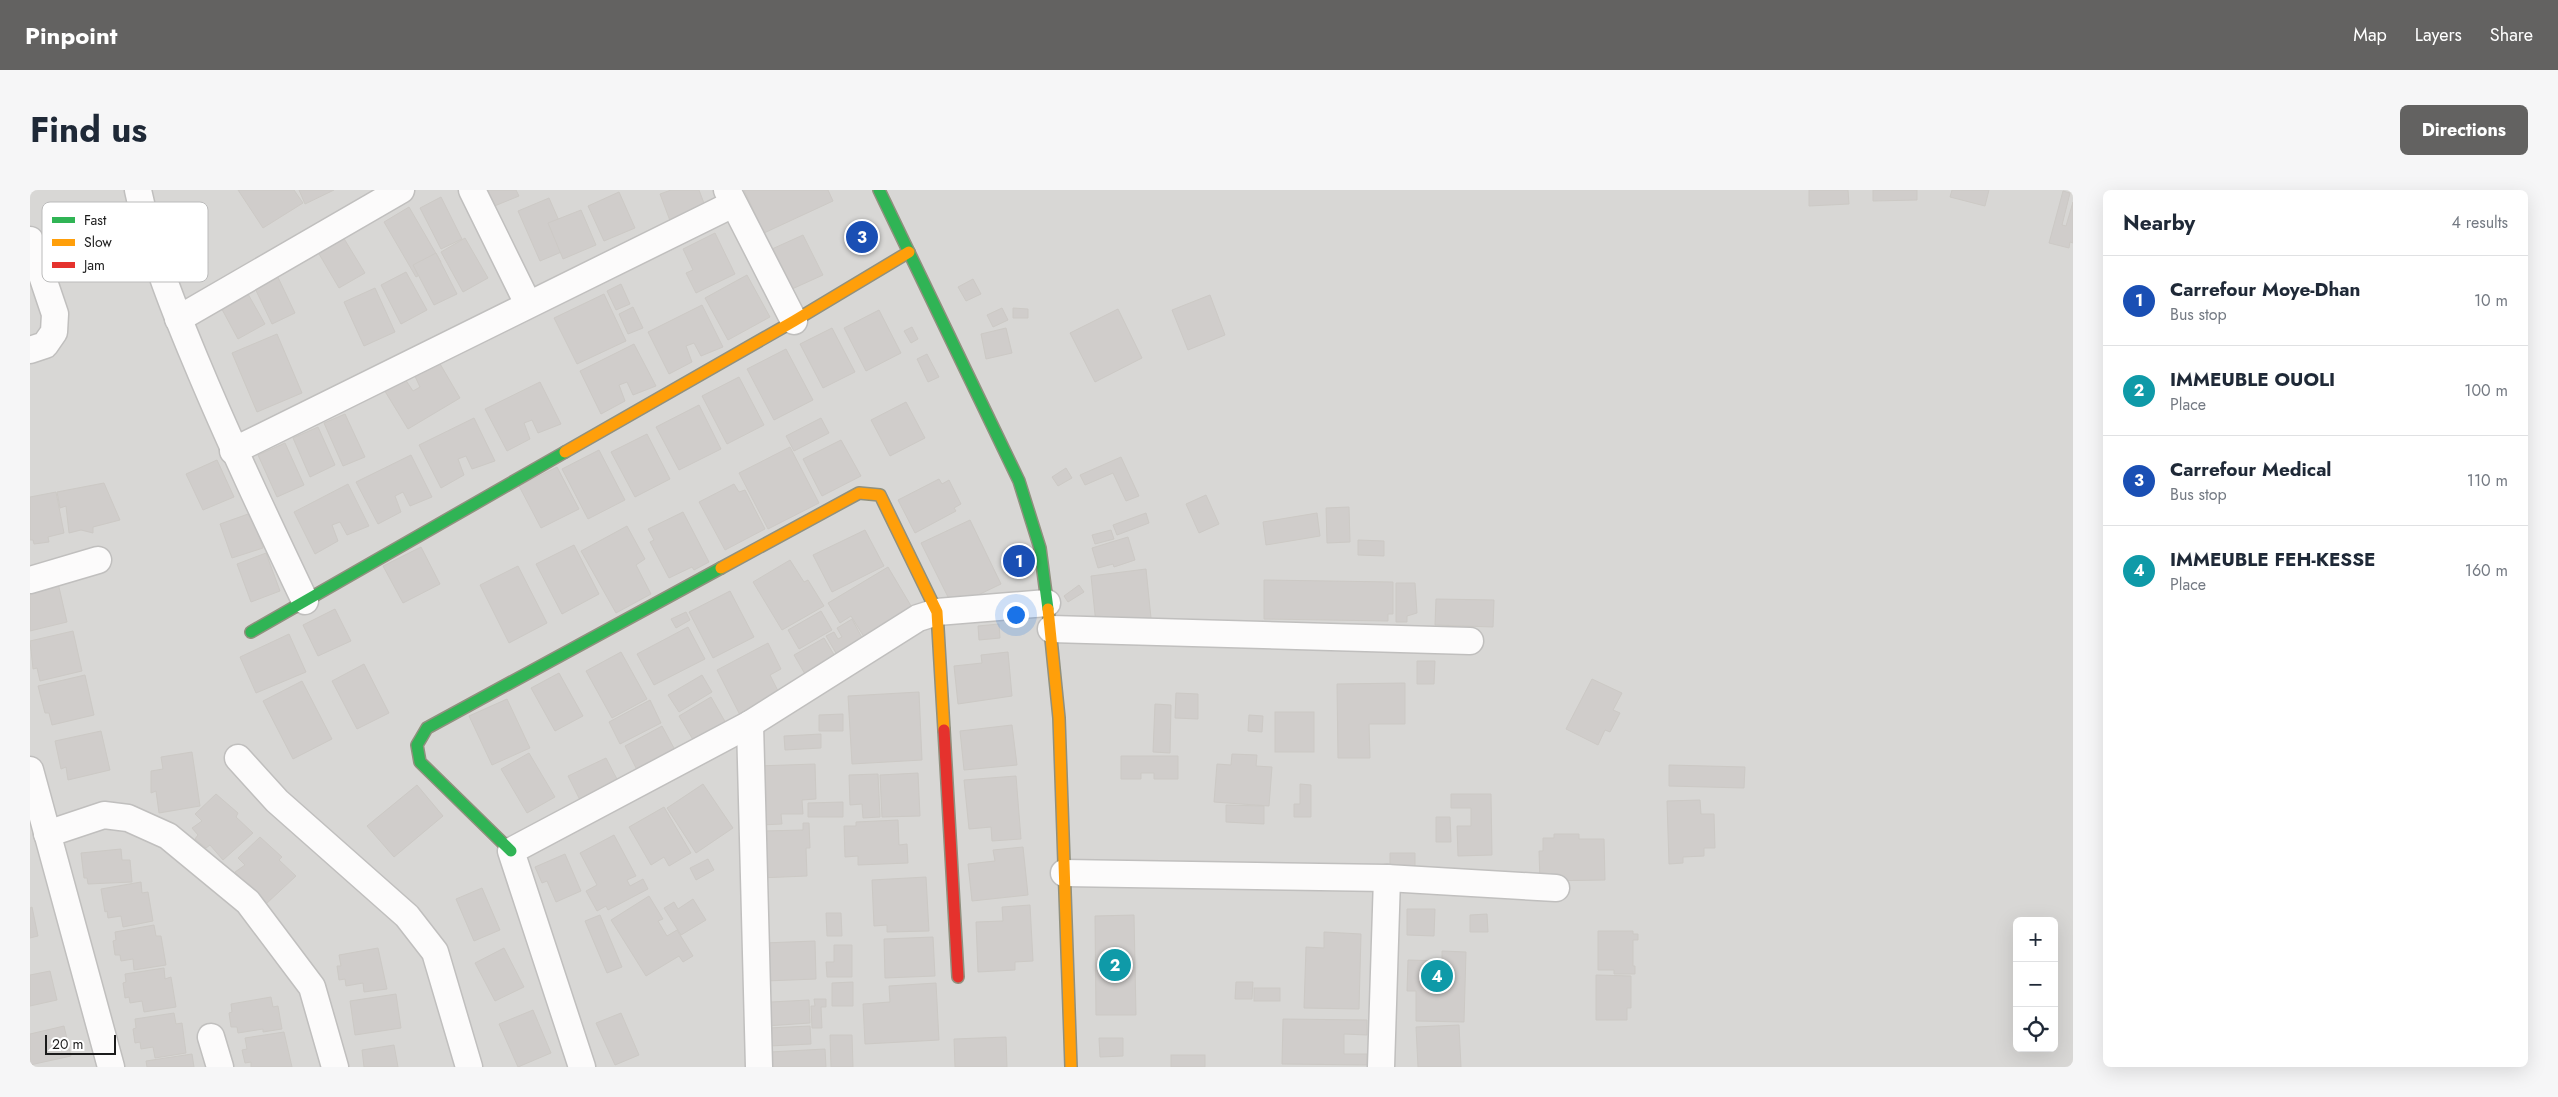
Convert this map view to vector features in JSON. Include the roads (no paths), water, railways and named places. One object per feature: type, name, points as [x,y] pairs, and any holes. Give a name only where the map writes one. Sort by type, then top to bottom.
[{"type":"street","points":[[178,319],[401,190]]},
{"type":"street","points":[[472,190],[528,304]]},
{"type":"street","points":[[879,190],[1018,481],[1040,548],[1052,629],[1058,718],[1071,1067]]},
{"type":"street","points":[[232,451],[528,304],[730,197],[794,321]]},
{"type":"street","points":[[30,240],[42,276]]},
{"type":"street","points":[[251,632],[794,321],[909,252]]},
{"type":"street","points":[[30,350],[45,345],[54,332],[55,314],[44,282]]},
{"type":"street","points":[[165,282],[232,451],[306,601]]},
{"type":"street","points":[[582,1067],[511,851],[420,762],[417,745],[427,728],[859,493],[880,495],[937,612],[958,977]]},
{"type":"street","points":[[30,580],[98,560]]},
{"type":"street","points":[[511,851],[750,724],[918,618],[937,612],[1047,603]]},
{"type":"street","points":[[1052,629],[1470,641]]},
{"type":"street","points":[[750,724],[759,1067]]},
{"type":"street","points":[[238,758],[277,801],[407,916],[435,952],[468,1067]]},
{"type":"street","points":[[30,770],[111,1067]]},
{"type":"street","points":[[48,834],[104,815],[128,818],[168,836],[248,902],[312,987],[335,1067]]},
{"type":"street","points":[[1064,873],[1387,878],[1556,888]]},
{"type":"street","points":[[1381,1067],[1387,878]]},
{"type":"street","points":[[211,1037],[220,1067]]},
{"type":"place","name":"Carrefour Medical","points":[[862,237]]},
{"type":"place","name":"Carrefour Moye-Dhan","points":[[1019,561]]},
{"type":"place","name":"IMMEUBLE OUOLI","points":[[1115,965]]},
{"type":"place","name":"IMMEUBLE FEH-KESSE","points":[[1437,976]]}]
